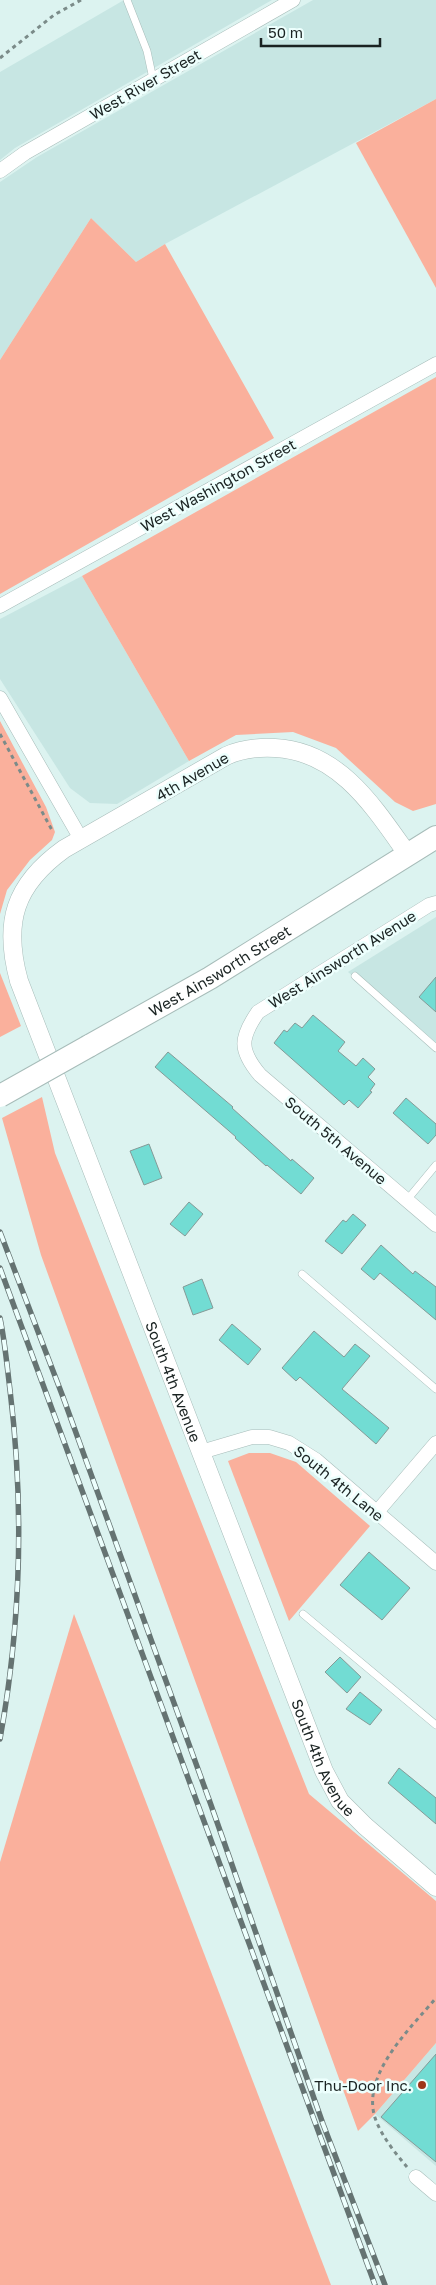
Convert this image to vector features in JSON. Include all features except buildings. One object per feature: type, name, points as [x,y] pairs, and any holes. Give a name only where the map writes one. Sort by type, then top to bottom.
[{"type":"main road","name":"West Ainsworth Street","points":[[0,1096],[210,978],[436,837]]},
{"type":"street","name":"West River Street","points":[[0,171],[25,153],[153,78],[293,0]]},
{"type":"street","name":"West Washington Street","points":[[0,606],[436,364]]},
{"type":"street","points":[[0,698],[81,839]]},
{"type":"street","name":"4th Avenue","points":[[64,849],[226,756],[242,750],[265,747],[294,751],[312,756],[340,772],[388,827],[408,854]]},
{"type":"street","name":"South 4th Avenue","points":[[64,849],[35,873],[23,890],[15,909],[11,930],[14,964],[19,981],[324,1771],[340,1801],[365,1826],[436,1887]]},
{"type":"street","name":"West Ainsworth Avenue","points":[[244,1049],[246,1028],[258,1012],[429,905],[436,903]]},
{"type":"street","name":"South 5th Avenue","points":[[244,1049],[250,1063],[260,1075],[436,1225]]},
{"type":"street","name":"South 4th Lane","points":[[201,1452],[252,1436],[279,1438],[303,1450],[436,1564]]},
{"type":"street","points":[[376,1512],[436,1443]]},
{"type":"street","points":[[416,2176],[436,2194]]},
{"type":"lane","points":[[127,0],[146,52],[153,78]]},
{"type":"lane","points":[[355,976],[436,1048]]},
{"type":"lane","points":[[407,1200],[436,1165]]},
{"type":"lane","points":[[302,1274],[436,1389]]},
{"type":"lane","points":[[303,1614],[436,1725]]},
{"type":"path","points":[[0,58],[54,15],[81,0]]},
{"type":"path","points":[[0,734],[53,832]]},
{"type":"path","points":[[416,2176],[394,2152],[376,2122],[372,2094],[387,2056],[436,1998]]},
{"type":"shaded area","points":[[124,0],[272,0],[15,148],[0,160],[0,72]]},
{"type":"shaded area","points":[[313,0],[436,0],[436,99],[165,244],[136,262],[91,218],[0,360],[0,182],[37,157]]},
{"type":"shaded area","points":[[436,99],[436,288],[356,143]]},
{"type":"shaded area","points":[[91,218],[136,262],[165,244],[274,438],[0,594],[0,360]]},
{"type":"shaded area","points":[[436,377],[436,804],[413,811],[395,802],[336,748],[293,732],[236,735],[189,761],[82,576]]},
{"type":"shaded area","points":[[82,576],[189,761],[117,804],[90,803],[70,788],[0,679],[0,619]]},
{"type":"shaded area","points":[[0,721],[46,807],[55,832],[52,840],[30,860],[7,890],[0,914]]},
{"type":"shaded area","points":[[436,917],[436,1045],[435,1046],[348,972]]},
{"type":"shaded area","points":[[0,973],[21,1026],[0,1037]]},
{"type":"shaded area","points":[[42,1097],[55,1153],[309,1794],[436,1901],[436,2043],[358,2131],[41,1255],[2,1118]]},
{"type":"shaded area","points":[[249,1453],[270,1453],[296,1462],[370,1526],[289,1621],[228,1461]]},
{"type":"shaded area","points":[[74,1614],[331,2285],[0,2285],[0,1862]]},
{"type":"shaded area","name":"Thu-Door Inc.","points":[[436,2043],[436,2166],[375,2114]]},
{"type":"railway","points":[[0,1232],[63,1397],[211,1805],[323,2124],[385,2285]]},
{"type":"railway","points":[[0,1268],[375,2285]]},
{"type":"railway","points":[[0,1318],[6,1354],[14,1433],[19,1521],[16,1608],[7,1696],[0,1739]]},
{"type":"place","name":"Thu-Door Inc.","points":[[422,2085]]}]
